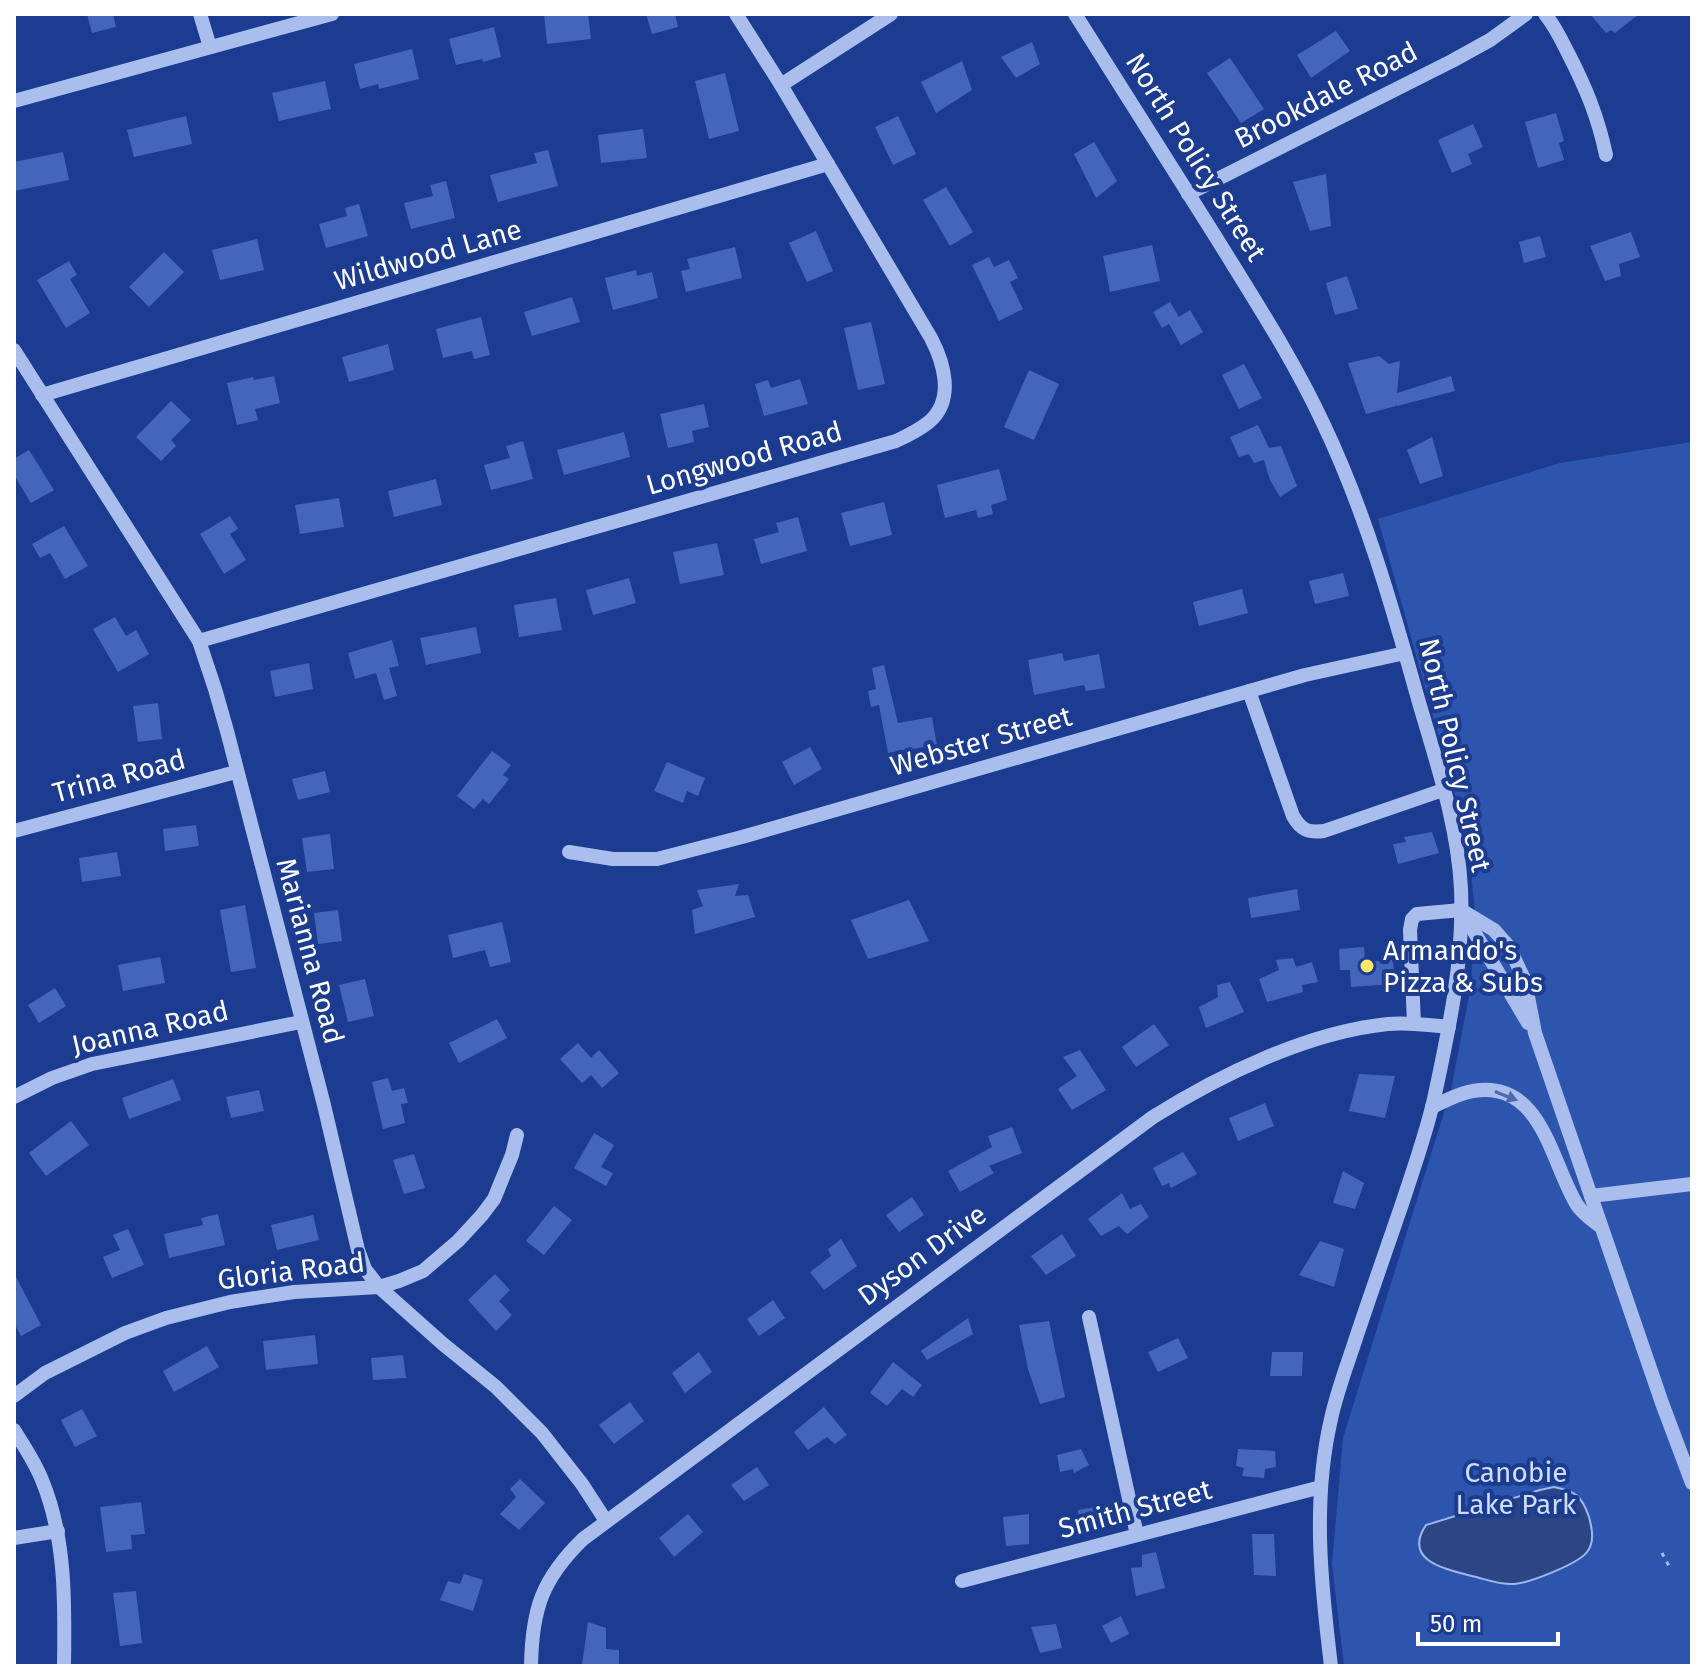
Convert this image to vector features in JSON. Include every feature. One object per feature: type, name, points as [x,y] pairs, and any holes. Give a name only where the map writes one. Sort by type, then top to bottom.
[{"type":"street","points":[[200,14],[210,47]]},
{"type":"street","points":[[14,101],[332,14]]},
{"type":"street","points":[[736,14],[781,85],[891,14]]},
{"type":"street","name":"North Policy Street","points":[[1075,14],[1281,344],[1323,421],[1385,583],[1443,790],[1458,856],[1461,910],[1459,964],[1432,1107],[1339,1389],[1326,1441],[1319,1534],[1331,1666]]},
{"type":"street","name":"Brookdale Road","points":[[1188,194],[1452,61],[1490,40],[1526,14]]},
{"type":"street","points":[[1545,14],[1588,93],[1606,155]]},
{"type":"street","name":"Longwood Road","points":[[199,641],[896,441],[932,420],[943,401],[945,379],[941,358],[781,85]]},
{"type":"street","name":"Wildwood Lane","points":[[42,395],[828,164]]},
{"type":"street","name":"Marianna Road","points":[[14,350],[199,641],[215,689],[365,1269],[379,1287],[496,1387],[542,1433],[606,1521]]},
{"type":"street","name":"Webster Street","points":[[569,852],[613,859],[657,859],[1249,691],[1341,666],[1405,653]]},
{"type":"street","points":[[1249,691],[1293,816],[1305,831],[1324,831],[1443,790]]},
{"type":"street","name":"Trina Road","points":[[14,831],[236,772]]},
{"type":"street","points":[[1461,910],[1535,1033]]},
{"type":"street","points":[[1414,1024],[1412,919],[1417,914],[1461,910],[1494,930],[1509,947],[1525,981],[1535,1033],[1692,1483]]},
{"type":"street","name":"Joanna Road","points":[[14,1097],[52,1078],[92,1064],[301,1022]]},
{"type":"street","name":"Dyson Drive","points":[[531,1666],[536,1611],[547,1583],[562,1559],[583,1539],[1153,1117],[1234,1072],[1327,1036],[1378,1026],[1414,1024],[1449,1027]]},
{"type":"street","points":[[1432,1107],[1470,1091],[1481,1090],[1504,1094],[1525,1105],[1540,1124],[1578,1208],[1602,1228]]},
{"type":"street","name":"Gloria Road","points":[[14,1396],[45,1373],[125,1333],[166,1318],[230,1302],[294,1292],[379,1287],[423,1271],[458,1241],[494,1199],[517,1135]]},
{"type":"street","points":[[1591,1196],[1692,1184]]},
{"type":"street","points":[[1089,1317],[1137,1535]]},
{"type":"street","points":[[14,1430],[41,1477],[58,1531],[65,1620],[64,1666]]},
{"type":"street","name":"Smith Street","points":[[962,1581],[1321,1487]]},
{"type":"street","points":[[14,1538],[58,1531]]},
{"type":"path","points":[[1662,1553],[1670,1568]]},
{"type":"green space","name":"Canobie Lake Park","points":[[1692,442],[1692,1666],[1344,1666],[1332,1564],[1343,1438],[1451,1090],[1471,986],[1475,913],[1468,841],[1378,519],[1560,463]]},
{"type":"shaded area","points":[[1554,1487],[1567,1490],[1580,1499],[1592,1530],[1587,1552],[1564,1567],[1521,1583],[1493,1582],[1440,1566],[1423,1555],[1419,1547],[1426,1525]]},
{"type":"building","points":[[87,14],[113,14],[116,27],[92,33]]},
{"type":"building","points":[[544,14],[588,14],[591,39],[547,44]]},
{"type":"building","points":[[646,14],[675,14],[678,27],[652,34]]},
{"type":"building","points":[[1590,14],[1639,14],[1615,33],[1611,30],[1606,33]]},
{"type":"building","points":[[494,27],[501,57],[456,65],[449,39]]},
{"type":"building","points":[[1336,31],[1350,51],[1311,78],[1297,55]]},
{"type":"building","points":[[1032,42],[1040,64],[1016,78],[1001,57]]},
{"type":"building","points":[[412,49],[419,79],[379,89],[378,84],[360,89],[354,64]]},
{"type":"building","points":[[1230,58],[1264,109],[1241,123],[1207,73]]},
{"type":"building","points":[[962,61],[972,90],[936,113],[921,82]]},
{"type":"building","points":[[725,73],[739,131],[709,139],[695,81]]},
{"type":"building","points":[[325,81],[331,109],[279,121],[272,93]]},
{"type":"building","points":[[1556,113],[1564,141],[1559,143],[1564,160],[1538,168],[1525,122]]},
{"type":"building","points":[[186,116],[192,144],[134,157],[127,130]]},
{"type":"building","points":[[898,116],[916,154],[893,165],[875,127]]},
{"type":"building","points":[[1473,124],[1483,147],[1468,154],[1472,164],[1452,173],[1438,140]]},
{"type":"building","points":[[643,129],[647,158],[601,163],[598,135]]},
{"type":"building","points":[[1094,142],[1117,181],[1096,198],[1074,154]]},
{"type":"building","points":[[548,150],[558,186],[498,202],[490,175],[537,163],[534,153]]},
{"type":"building","points":[[63,152],[69,180],[14,191],[14,162]]},
{"type":"building","points":[[1326,174],[1331,226],[1310,231],[1293,182]]},
{"type":"building","points":[[446,181],[455,218],[411,229],[404,203],[433,196],[430,185]]},
{"type":"building","points":[[946,187],[973,232],[950,246],[923,200]]},
{"type":"building","points":[[359,204],[368,236],[326,248],[319,224],[347,216],[345,208]]},
{"type":"building","points":[[816,231],[833,271],[807,282],[789,243]]},
{"type":"building","points":[[1631,232],[1640,257],[1619,264],[1621,276],[1605,281],[1590,246]]},
{"type":"building","points":[[1540,236],[1546,257],[1524,263],[1519,242]]},
{"type":"building","points":[[257,239],[264,270],[220,280],[212,250]]},
{"type":"building","points":[[1152,245],[1160,281],[1110,292],[1103,256]]},
{"type":"building","points":[[735,247],[742,278],[686,292],[681,271],[690,269],[687,259]]},
{"type":"building","points":[[164,252],[184,272],[149,307],[129,287]]},
{"type":"building","points":[[989,257],[994,267],[1009,260],[1018,278],[1010,282],[1023,309],[999,321],[972,265]]},
{"type":"building","points":[[69,261],[77,275],[70,279],[90,313],[66,328],[37,280]]},
{"type":"building","points":[[636,270],[637,276],[652,272],[658,298],[613,310],[605,278]]},
{"type":"building","points":[[1347,276],[1358,309],[1335,315],[1326,283]]},
{"type":"building","points":[[572,297],[580,322],[532,336],[524,312]]},
{"type":"building","points":[[1170,302],[1179,317],[1190,310],[1203,332],[1181,345],[1169,324],[1162,328],[1153,312]]},
{"type":"building","points":[[481,317],[490,355],[474,359],[472,351],[443,358],[436,329]]},
{"type":"building","points":[[871,322],[885,384],[858,390],[844,328]]},
{"type":"building","points":[[388,344],[394,370],[349,382],[342,357]]},
{"type":"building","points":[[1379,356],[1389,364],[1400,361],[1397,393],[1451,376],[1455,391],[1366,414],[1348,363]]},
{"type":"building","points":[[1244,364],[1262,398],[1239,409],[1222,375]]},
{"type":"building","points":[[1029,370],[1059,384],[1034,440],[1004,427]]},
{"type":"building","points":[[274,376],[280,403],[255,409],[258,420],[237,425],[227,383]]},
{"type":"building","points":[[800,379],[808,404],[764,416],[755,384],[768,380],[771,388]]},
{"type":"building","points":[[171,401],[191,420],[171,440],[176,446],[161,461],[136,437]]},
{"type":"building","points":[[704,404],[709,427],[692,431],[694,442],[668,448],[660,414]]},
{"type":"building","points":[[1258,425],[1269,448],[1281,446],[1297,486],[1280,497],[1270,480],[1264,460],[1254,463],[1249,454],[1239,457],[1230,437]]},
{"type":"building","points":[[624,432],[630,457],[564,475],[557,450]]},
{"type":"building","points":[[1432,437],[1443,476],[1420,484],[1407,450]]},
{"type":"building","points":[[523,441],[533,479],[491,490],[484,465],[510,458],[506,446]]},
{"type":"building","points":[[29,450],[54,490],[31,503],[14,475],[14,459]]},
{"type":"building","points":[[999,469],[1007,500],[991,505],[993,514],[978,518],[976,510],[945,518],[937,485]]},
{"type":"building","points":[[436,479],[442,505],[394,517],[388,491]]},
{"type":"building","points":[[339,498],[344,527],[300,534],[295,505]]},
{"type":"building","points":[[884,502],[892,535],[850,546],[841,513]]},
{"type":"building","points":[[230,516],[238,529],[230,534],[246,560],[224,574],[200,534]]},
{"type":"building","points":[[798,517],[807,551],[761,564],[754,539],[779,532],[776,523]]},
{"type":"building","points":[[64,526],[88,566],[65,579],[50,553],[40,558],[32,544]]},
{"type":"building","points":[[717,543],[724,575],[680,584],[673,552]]},
{"type":"building","points":[[1343,573],[1349,596],[1315,604],[1309,581]]},
{"type":"building","points":[[629,578],[636,603],[593,615],[586,590]]},
{"type":"building","points":[[1242,589],[1248,613],[1199,626],[1193,602]]},
{"type":"building","points":[[556,598],[562,630],[519,637],[514,605]]},
{"type":"building","points":[[115,617],[126,636],[136,630],[149,654],[118,672],[93,629]]},
{"type":"building","points":[[476,627],[481,653],[426,665],[420,638]]},
{"type":"building","points":[[392,640],[399,666],[389,668],[397,696],[384,700],[376,673],[355,679],[348,653]]},
{"type":"building","points":[[1062,653],[1064,661],[1099,654],[1105,688],[1086,691],[1084,685],[1034,695],[1028,660]]},
{"type":"building","points":[[309,663],[313,689],[275,697],[270,671]]},
{"type":"building","points":[[884,665],[898,723],[932,717],[937,745],[888,753],[879,705],[871,707],[868,691],[876,689],[872,668]]},
{"type":"building","points":[[158,703],[162,739],[138,742],[133,706]]},
{"type":"building","points":[[810,747],[822,769],[794,785],[782,762]]},
{"type":"building","points":[[492,751],[511,765],[503,775],[509,779],[489,804],[483,799],[474,809],[457,796]]},
{"type":"building","points":[[667,762],[705,778],[698,796],[687,791],[683,803],[654,791]]},
{"type":"building","points":[[325,771],[330,792],[298,800],[292,779]]},
{"type":"building","points":[[196,825],[199,846],[165,851],[163,829]]},
{"type":"building","points":[[1432,832],[1439,853],[1398,864],[1393,844],[1406,842],[1404,837]]},
{"type":"building","points":[[330,834],[334,869],[307,872],[302,838]]},
{"type":"building","points":[[117,852],[121,876],[82,882],[79,858]]},
{"type":"building","points":[[739,884],[735,896],[748,895],[755,917],[695,934],[692,910],[703,906],[697,890]]},
{"type":"building","points":[[1297,889],[1300,910],[1251,918],[1248,898]]},
{"type":"building","points":[[909,900],[929,941],[868,959],[851,920]]},
{"type":"building","points":[[245,905],[256,968],[231,972],[220,910]]},
{"type":"building","points":[[338,910],[342,941],[318,944],[314,913]]},
{"type":"building","points":[[502,922],[511,962],[490,967],[485,950],[453,958],[448,935]]},
{"type":"building","name":"Armando's Pizza & Subs","points":[[1364,947],[1365,962],[1393,960],[1395,984],[1351,987],[1350,970],[1340,970],[1339,949]]},
{"type":"building","points":[[160,957],[165,983],[123,991],[118,965]]},
{"type":"building","points":[[1293,958],[1296,967],[1312,962],[1318,982],[1302,985],[1303,992],[1267,1002],[1259,979],[1279,970],[1276,960]]},
{"type":"building","points":[[365,979],[374,1016],[348,1022],[339,985]]},
{"type":"building","points":[[1230,982],[1244,1012],[1206,1028],[1199,1007],[1218,997],[1217,985]]},
{"type":"building","points":[[55,988],[66,1006],[39,1023],[28,1005]]},
{"type":"building","points":[[497,1019],[507,1038],[459,1063],[449,1043]]},
{"type":"building","points":[[1154,1024],[1169,1045],[1136,1067],[1122,1047]]},
{"type":"building","points":[[578,1043],[591,1058],[599,1050],[619,1073],[602,1088],[591,1075],[582,1083],[560,1059]]},
{"type":"building","points":[[1080,1050],[1106,1090],[1072,1110],[1058,1089],[1077,1076],[1063,1057]]},
{"type":"building","points":[[1359,1074],[1395,1076],[1385,1118],[1349,1111]]},
{"type":"building","points":[[388,1078],[392,1091],[404,1088],[408,1103],[401,1104],[405,1123],[383,1129],[372,1082]]},
{"type":"building","points":[[173,1079],[181,1100],[129,1119],[122,1098]]},
{"type":"building","points":[[259,1090],[264,1111],[231,1118],[226,1097]]},
{"type":"building","points":[[1265,1103],[1274,1126],[1238,1141],[1229,1118]]},
{"type":"building","points":[[71,1121],[89,1145],[46,1176],[29,1153]]},
{"type":"building","points":[[1012,1127],[1022,1153],[989,1166],[994,1173],[960,1192],[948,1171],[992,1147],[988,1136]]},
{"type":"building","points":[[594,1133],[614,1145],[601,1167],[613,1173],[606,1186],[574,1168]]},
{"type":"building","points":[[1183,1152],[1197,1174],[1171,1188],[1169,1183],[1162,1186],[1153,1168]]},
{"type":"building","points":[[414,1154],[425,1188],[404,1194],[393,1160]]},
{"type":"building","points":[[1343,1171],[1364,1183],[1355,1209],[1333,1203]]},
{"type":"building","points":[[1122,1193],[1130,1209],[1141,1204],[1149,1217],[1127,1234],[1119,1226],[1101,1236],[1088,1219]]},
{"type":"building","points":[[912,1197],[924,1215],[899,1232],[886,1215]]},
{"type":"building","points":[[554,1206],[572,1220],[544,1255],[526,1241]]},
{"type":"building","points":[[218,1214],[225,1245],[169,1258],[164,1234],[203,1225],[201,1218]]},
{"type":"building","points":[[313,1215],[319,1240],[277,1250],[271,1225]]},
{"type":"building","points":[[128,1229],[144,1265],[112,1278],[103,1257],[120,1250],[113,1235]]},
{"type":"building","points":[[1062,1234],[1076,1256],[1046,1275],[1031,1256]]},
{"type":"building","points":[[841,1239],[857,1266],[824,1290],[810,1272],[831,1256],[828,1249]]},
{"type":"building","points":[[1320,1241],[1344,1249],[1334,1287],[1299,1275]]},
{"type":"building","points":[[14,1273],[41,1325],[21,1336],[14,1323]]},
{"type":"building","points":[[495,1274],[510,1290],[499,1301],[512,1315],[496,1331],[468,1300]]},
{"type":"building","points":[[773,1300],[785,1318],[759,1336],[747,1319]]},
{"type":"building","points":[[968,1318],[973,1334],[927,1360],[921,1351]]},
{"type":"building","points":[[1049,1321],[1065,1397],[1040,1404],[1028,1369],[1019,1325]]},
{"type":"building","points":[[315,1335],[318,1364],[266,1370],[263,1341]]},
{"type":"building","points":[[1178,1338],[1188,1358],[1158,1372],[1148,1352]]},
{"type":"building","points":[[207,1346],[219,1367],[174,1392],[163,1371]]},
{"type":"building","points":[[699,1352],[712,1372],[685,1393],[672,1373]]},
{"type":"building","points":[[1272,1352],[1303,1352],[1302,1376],[1270,1376]]},
{"type":"building","points":[[403,1355],[406,1378],[373,1380],[371,1358]]},
{"type":"building","points":[[893,1362],[922,1385],[913,1397],[902,1389],[887,1406],[870,1393]]},
{"type":"building","points":[[630,1402],[644,1421],[614,1444],[599,1425]]},
{"type":"building","points":[[824,1407],[847,1435],[835,1444],[827,1437],[808,1450],[794,1432]]},
{"type":"building","points":[[82,1409],[97,1436],[75,1447],[61,1420]]},
{"type":"building","points":[[1081,1449],[1089,1465],[1074,1473],[1073,1469],[1060,1472],[1057,1455]]},
{"type":"building","points":[[1238,1449],[1275,1451],[1276,1467],[1265,1469],[1264,1478],[1242,1476],[1244,1468],[1236,1466]]},
{"type":"building","points":[[757,1467],[769,1485],[744,1501],[731,1485]]},
{"type":"building","points":[[520,1479],[545,1503],[519,1530],[500,1514],[516,1497],[510,1489]]},
{"type":"building","points":[[141,1502],[145,1534],[131,1535],[132,1549],[106,1552],[100,1507]]},
{"type":"building","points":[[1095,1507],[1098,1528],[1079,1532],[1078,1510]]},
{"type":"building","points":[[688,1514],[703,1532],[674,1557],[659,1538]]},
{"type":"building","points":[[1029,1514],[1029,1544],[1006,1546],[1003,1517]]},
{"type":"building","points":[[1252,1534],[1274,1534],[1276,1576],[1254,1575]]},
{"type":"building","points":[[1156,1552],[1165,1588],[1136,1596],[1131,1568],[1142,1567],[1142,1555]]},
{"type":"building","points":[[464,1574],[483,1580],[473,1611],[440,1600],[448,1581],[460,1584]]},
{"type":"building","points":[[136,1591],[142,1643],[120,1646],[113,1593]]},
{"type":"building","points":[[1121,1616],[1129,1634],[1111,1643],[1102,1626]]},
{"type":"building","points":[[588,1622],[606,1628],[606,1649],[619,1650],[619,1666],[582,1665]]},
{"type":"building","points":[[1056,1624],[1062,1648],[1040,1653],[1031,1627]]},
{"type":"place","name":"Armando's Pizza & Subs","points":[[1367,966]]}]
